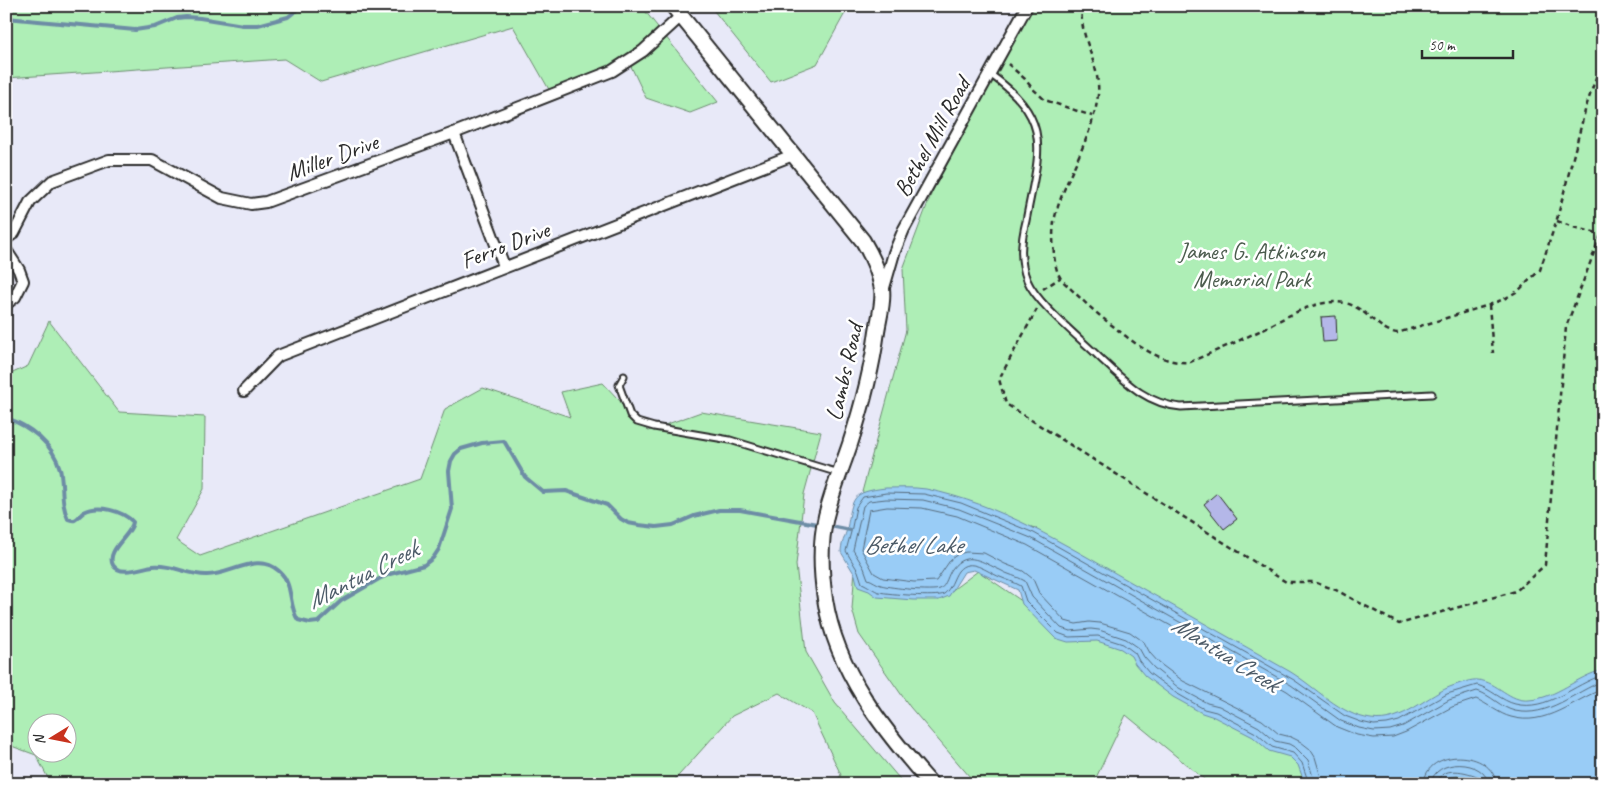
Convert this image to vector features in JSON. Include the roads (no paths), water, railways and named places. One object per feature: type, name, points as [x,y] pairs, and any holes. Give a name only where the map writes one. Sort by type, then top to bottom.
[{"type":"main road","name":"Lambs Road","points":[[677,11],[863,241],[872,256],[883,292],[871,371],[850,444],[832,494],[824,532],[822,558],[825,598],[832,631],[845,663],[864,698],[903,752],[930,784]]},
{"type":"street","name":"Bethel Mill Road","points":[[883,292],[894,253],[904,229],[1027,6]]},
{"type":"street","name":"Miller Drive","points":[[6,239],[14,233],[30,202],[52,181],[109,160],[152,160],[222,198],[250,204],[266,202],[454,133],[612,71],[649,46],[677,11]]},
{"type":"street","points":[[454,133],[504,266]]},
{"type":"street","name":"Ferro Drive","points":[[244,391],[278,356],[504,266],[793,155]]},
{"type":"street","points":[[6,250],[19,270],[23,281],[15,297],[6,304]]},
{"type":"lane","points":[[989,74],[1007,87],[1021,101],[1030,114],[1037,133],[1037,162],[1021,246],[1024,272],[1032,290],[1143,396],[1166,405],[1188,407],[1432,394]]},
{"type":"lane","points":[[624,376],[619,386],[630,415],[637,422],[730,440],[839,473]]},
{"type":"water","name":"Bethel Lake","points":[[886,488],[926,489],[980,504],[1006,515],[1080,553],[1289,671],[1328,700],[1349,712],[1371,719],[1394,717],[1445,689],[1473,680],[1492,684],[1515,698],[1529,700],[1549,695],[1584,677],[1603,670],[1603,778],[1598,784],[1515,784],[1499,781],[1482,783],[1465,776],[1457,776],[1450,777],[1440,784],[1305,784],[1298,765],[1290,757],[1269,751],[1253,737],[1173,697],[1145,676],[1131,656],[1121,649],[1097,641],[1068,642],[1055,638],[1022,604],[1018,590],[974,570],[964,572],[949,596],[939,600],[877,597],[869,591],[858,587],[855,575],[841,552],[851,510],[853,503],[860,494]]},
{"type":"waterway","points":[[6,18],[135,30],[155,27],[177,18],[186,17],[243,25],[258,25],[288,17],[302,6]]},
{"type":"waterway","name":"Mantua Creek","points":[[6,418],[32,431],[46,444],[57,460],[61,475],[64,506],[68,519],[75,520],[84,512],[103,509],[117,512],[133,522],[132,527],[113,554],[113,565],[116,569],[126,571],[160,566],[206,575],[253,564],[271,565],[284,576],[287,582],[298,620],[310,623],[318,622],[341,601],[379,579],[390,574],[424,565],[433,558],[439,549],[452,509],[449,471],[451,461],[461,449],[482,443],[504,441],[525,477],[543,492],[566,491],[607,505],[621,519],[628,523],[656,527],[673,525],[694,516],[719,510],[740,510],[817,524]]},
{"type":"waterway","name":"Mantua Creek","points":[[835,527],[850,530]]},
{"type":"park label","name":"James G. Atkinson Memorial Park","points":[[1252,265]]}]
